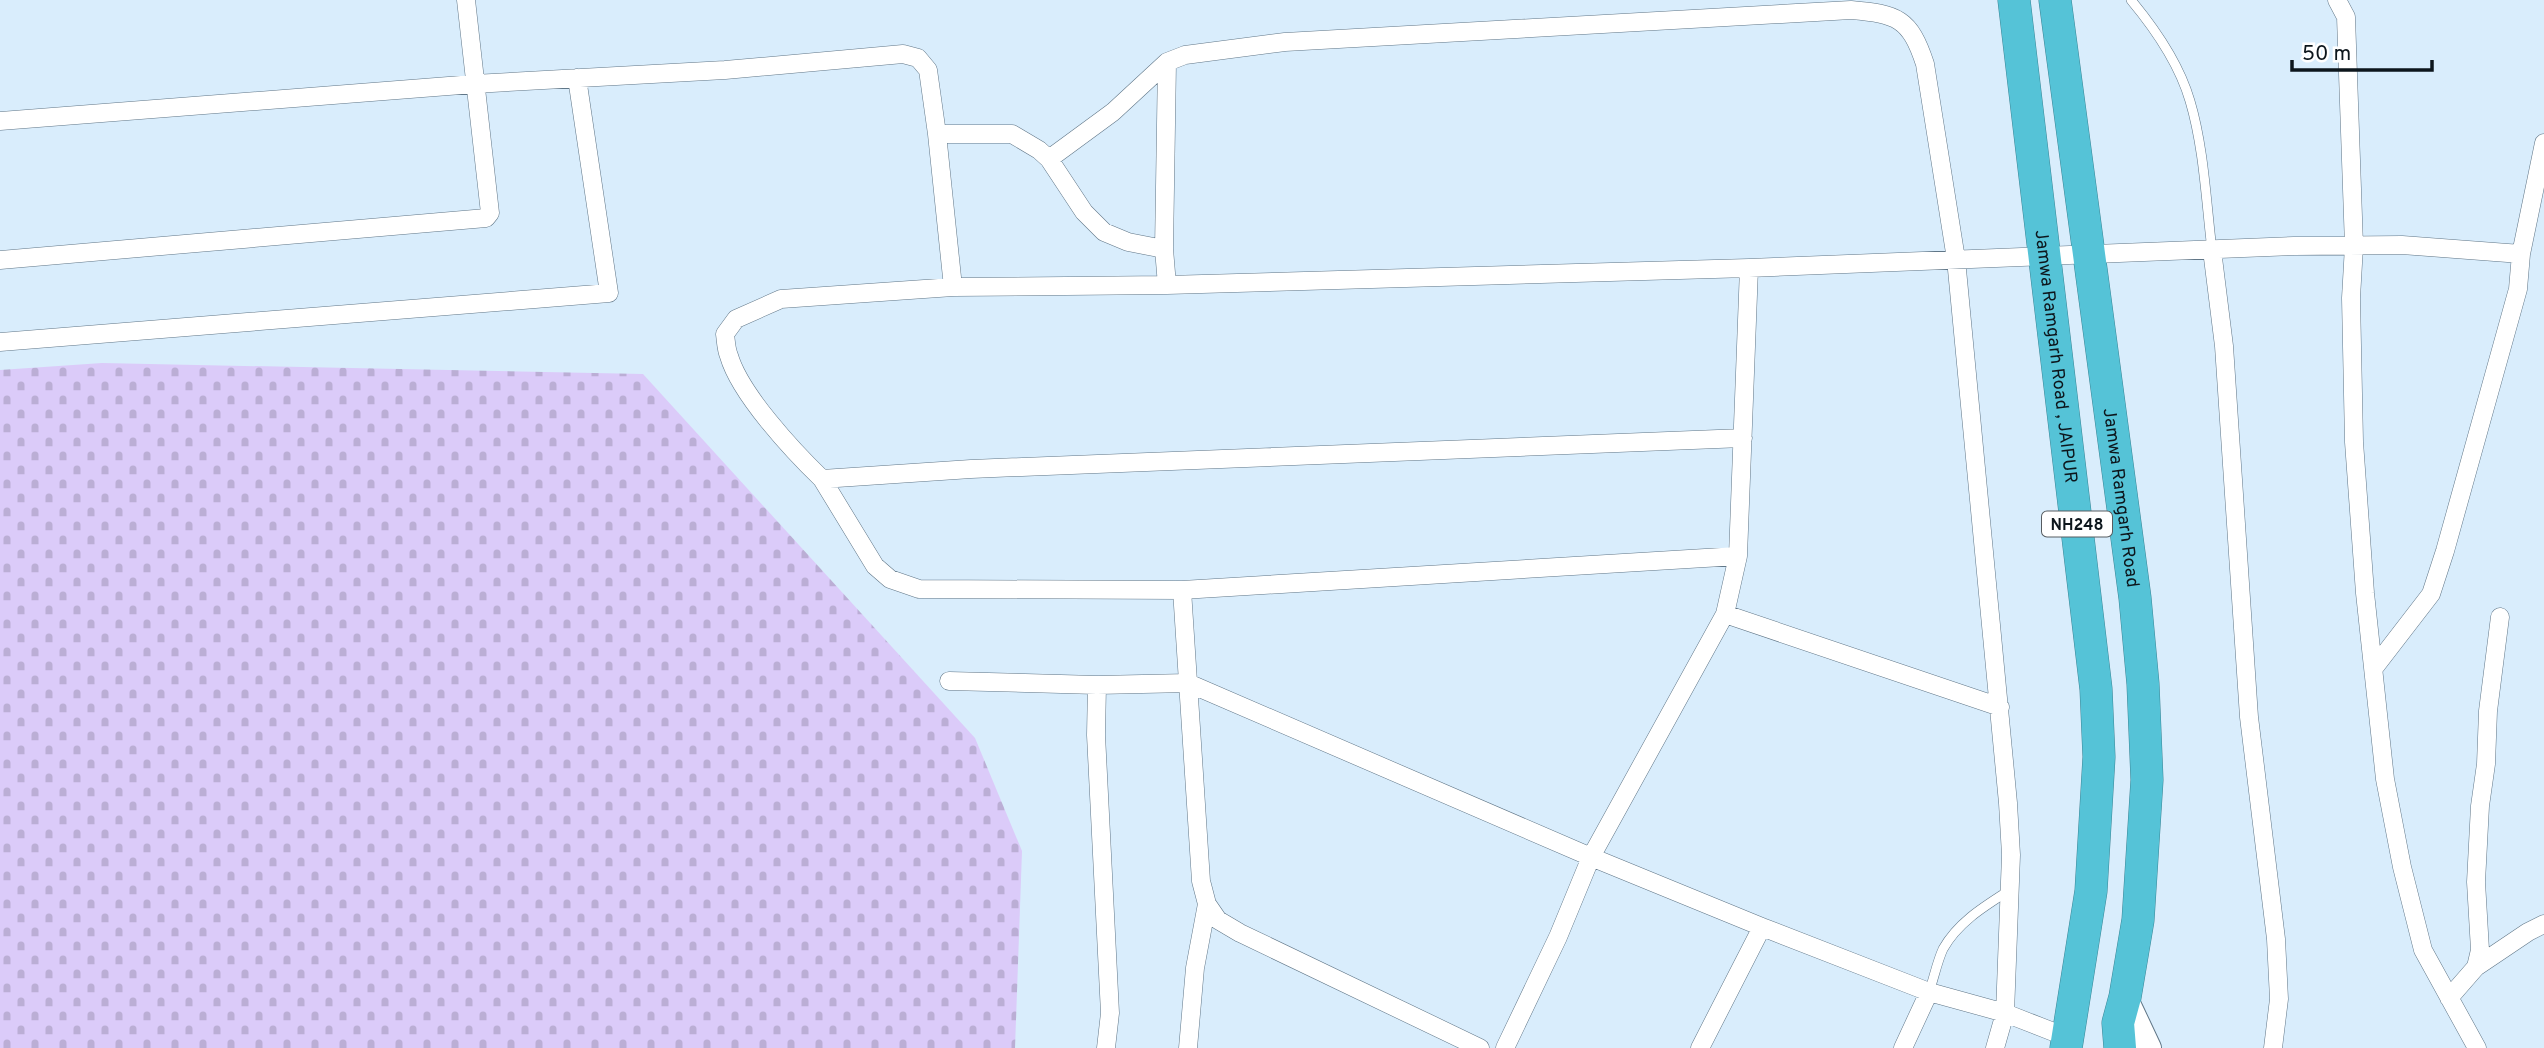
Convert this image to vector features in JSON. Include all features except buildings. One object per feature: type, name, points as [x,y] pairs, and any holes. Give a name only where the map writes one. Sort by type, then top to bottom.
[{"type":"highway","name":"Jamwa Ramgarh Road , JAIPUR","points":[[2014,0],[2096,689],[2099,757],[2091,891],[2077,1045]]},
{"type":"highway","name":"Jamwa Ramgarh Road","points":[[2055,0],[2135,598],[2143,684],[2147,780],[2138,920],[2121,1023]]},
{"type":"highway","points":[[2087,606],[2135,598]]},
{"type":"highway","points":[[2077,1045],[2099,1041],[2121,1023]]},
{"type":"main road","points":[[2121,1023],[2149,1048]]},
{"type":"street","points":[[0,260],[486,218],[490,213],[466,0]]},
{"type":"street","points":[[2337,0],[2346,17],[2354,246],[2351,298],[2354,442],[2365,593],[2385,779],[2402,867],[2423,950],[2477,1048]]},
{"type":"street","points":[[1049,159],[1113,112],[1167,62],[1185,55],[1285,41],[1851,10],[1878,12],[1904,23],[1917,38],[1925,64],[1956,259],[2000,707],[2011,855],[2005,1013],[1995,1048]]},
{"type":"street","points":[[0,121],[474,84],[725,70],[903,54],[919,58],[928,70],[953,288]]},
{"type":"street","points":[[1167,62],[1164,249],[1167,285]]},
{"type":"street","points":[[0,342],[609,293],[577,78]]},
{"type":"street","points":[[937,134],[1012,134],[1040,150],[1049,159],[1084,212],[1104,232],[1128,242],[1164,249]]},
{"type":"street","points":[[2374,668],[2431,594],[2445,551],[2518,289],[2521,254],[2544,143]]},
{"type":"street","points":[[1738,556],[1182,590],[919,589],[890,579],[875,566],[822,479],[797,455],[740,382],[728,355],[725,334],[736,319],[781,299],[953,288],[1167,285],[1749,268],[2354,246],[2402,245],[2521,254]]},
{"type":"street","points":[[2212,250],[2224,346],[2249,718],[2276,939],[2279,999],[2273,1048]]},
{"type":"street","points":[[1505,1048],[1558,937],[1591,857],[1725,614],[1738,556],[1749,268]]},
{"type":"street","points":[[822,479],[985,469],[1743,438]]},
{"type":"street","points":[[1182,590],[1198,850],[1201,881],[1207,904],[1219,920],[1240,933],[1480,1048]]},
{"type":"street","points":[[1725,614],[2000,707]]},
{"type":"street","points":[[2476,967],[2480,950],[2476,882],[2480,806],[2500,617]]},
{"type":"street","points":[[949,681],[1097,685],[1188,683],[1591,857],[1762,927],[1929,992],[2005,1013],[2077,1045]]},
{"type":"street","points":[[1097,685],[1096,735],[1110,1013],[1105,1048]]},
{"type":"street","points":[[1188,1048],[1195,968],[1207,904]]},
{"type":"street","points":[[2449,998],[2476,967],[2528,932],[2544,925]]},
{"type":"street","points":[[1700,1048],[1762,927]]},
{"type":"street","points":[[1903,1048],[1929,992]]},
{"type":"lane","points":[[2131,0],[2150,22],[2168,52],[2190,101],[2212,250]]},
{"type":"lane","points":[[1929,992],[1943,949],[1958,929],[1974,913],[2010,890]]},
{"type":"green space","points":[[102,363],[643,374],[975,738],[1022,851],[1015,1048],[0,1048],[0,370]]}]
